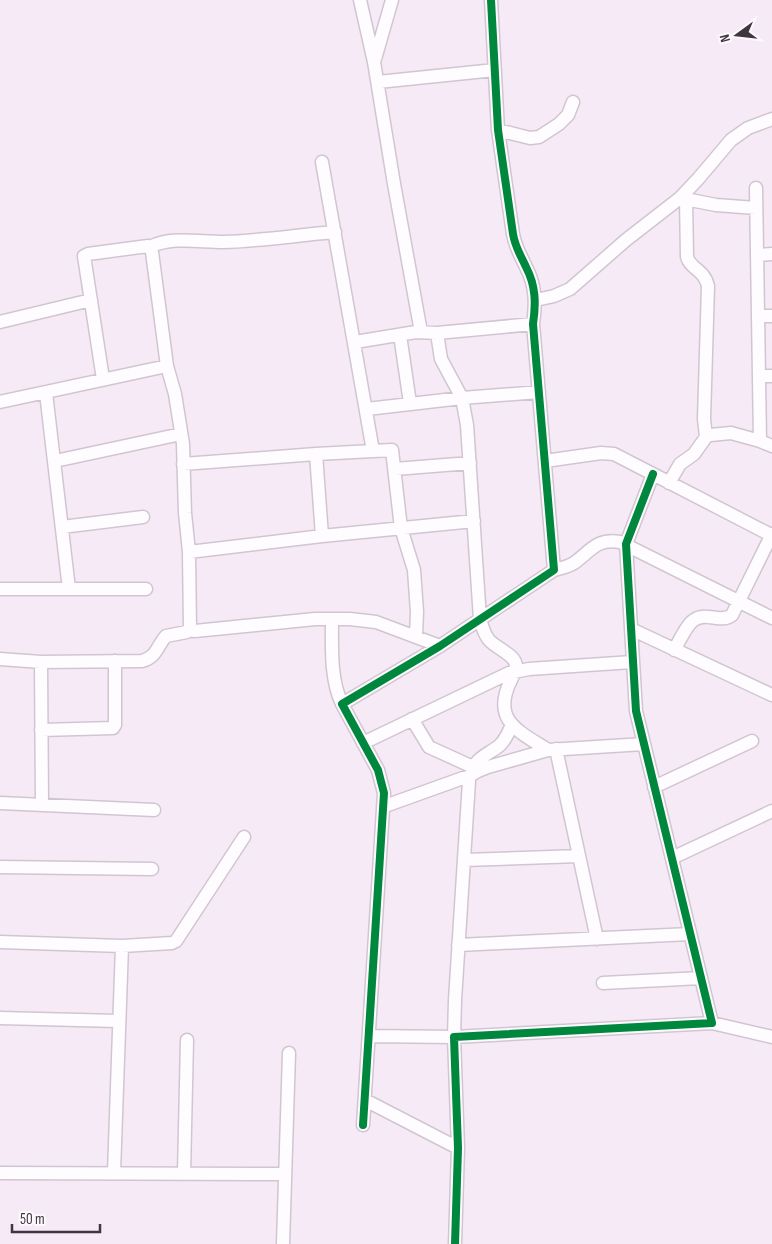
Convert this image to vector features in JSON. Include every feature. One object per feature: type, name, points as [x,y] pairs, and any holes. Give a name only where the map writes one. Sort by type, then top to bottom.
[{"type":"street","points":[[360,0],[378,82],[421,332]]},
{"type":"street","points":[[374,62],[392,0]]},
{"type":"street","points":[[491,0],[498,130],[514,242],[532,280],[536,300],[533,324],[554,570]]},
{"type":"street","points":[[378,82],[495,70]]},
{"type":"street","points":[[498,130],[530,138],[539,137],[559,124],[568,115],[573,102]]},
{"type":"street","points":[[536,300],[554,296],[570,289],[626,240],[683,198],[730,140],[748,128],[772,119]]},
{"type":"street","points":[[322,162],[373,450]]},
{"type":"street","points":[[669,483],[680,464],[694,454],[706,437],[731,433],[766,443],[765,376],[758,316],[756,188]]},
{"type":"street","points":[[683,198],[716,205],[756,208]]},
{"type":"street","points":[[683,198],[688,261],[703,274],[708,286],[704,419],[706,437]]},
{"type":"street","points":[[103,380],[84,256],[150,247],[176,241],[224,242],[335,232]]},
{"type":"street","points":[[150,247],[167,366],[175,394],[181,434],[185,513],[190,552],[189,630]]},
{"type":"street","points":[[757,255],[772,254]]},
{"type":"street","points":[[0,322],[91,300]]},
{"type":"street","points":[[758,316],[772,316]]},
{"type":"street","points":[[355,342],[421,332],[437,333],[533,324]]},
{"type":"street","points":[[437,333],[441,359],[462,398],[467,425],[480,619],[487,637],[515,662],[515,671],[507,688],[503,709],[508,720],[525,735],[552,750],[579,856],[597,939]]},
{"type":"street","points":[[400,335],[410,403]]},
{"type":"street","points":[[0,402],[167,366]]},
{"type":"street","points":[[367,409],[410,403],[539,392]]},
{"type":"street","points":[[46,393],[70,589]]},
{"type":"street","points":[[55,461],[181,434]]},
{"type":"street","points":[[183,464],[392,450],[401,528],[414,570],[417,612],[416,637]]},
{"type":"street","points":[[545,460],[608,453],[614,454],[772,535],[730,618],[703,616],[693,620],[674,650]]},
{"type":"street","points":[[316,454],[322,536]]},
{"type":"street","points":[[395,469],[470,463]]},
{"type":"street","points":[[653,474],[626,544],[636,711],[712,1023]]},
{"type":"street","points":[[62,527],[143,517]]},
{"type":"street","points":[[190,552],[322,536],[474,521]]},
{"type":"street","points":[[342,704],[440,646],[554,570],[574,563],[600,542],[613,540],[626,544],[772,618]]},
{"type":"street","points":[[0,589],[146,589]]},
{"type":"street","points":[[0,658],[40,662],[148,659],[154,655],[166,636],[189,630],[195,631],[316,619],[376,622],[440,646]]},
{"type":"street","points":[[332,619],[335,679],[338,695],[378,770],[385,806],[363,1126]]},
{"type":"street","points":[[631,630],[772,695]]},
{"type":"street","points":[[41,730],[113,728],[115,724],[115,661]]},
{"type":"street","points":[[40,662],[42,805]]},
{"type":"street","points":[[364,743],[499,676],[515,671],[632,662]]},
{"type":"street","points":[[412,719],[429,747],[471,773]]},
{"type":"street","points":[[455,1244],[458,1148],[454,1037],[455,1000],[469,780],[479,760],[503,742],[512,724]]},
{"type":"street","points":[[654,786],[752,741]]},
{"type":"street","points":[[385,806],[488,767],[552,750],[644,744]]},
{"type":"street","points":[[0,803],[154,810]]},
{"type":"street","points":[[672,858],[772,811]]},
{"type":"street","points":[[0,942],[122,946],[168,944],[176,941],[244,837]]},
{"type":"street","points":[[464,860],[579,856]]},
{"type":"street","points":[[0,867],[152,870]]},
{"type":"street","points":[[458,945],[690,934]]},
{"type":"street","points":[[114,1172],[122,946]]},
{"type":"street","points":[[603,983],[701,978]]},
{"type":"street","points":[[0,1018],[118,1021]]},
{"type":"street","points":[[369,1036],[454,1037],[712,1023],[772,1037]]},
{"type":"street","points":[[184,1173],[187,1040]]},
{"type":"street","points":[[283,1244],[289,1053]]},
{"type":"street","points":[[365,1100],[458,1148]]},
{"type":"street","points":[[0,1172],[284,1174]]},
{"type":"cycle path","points":[[363,1125],[384,793],[378,770],[342,704],[440,646],[554,570],[533,324],[534,295],[532,281],[513,234],[498,130],[491,0]]},
{"type":"cycle path","points":[[455,1244],[458,1148],[454,1037],[712,1023],[636,711],[626,544],[653,474]]}]
